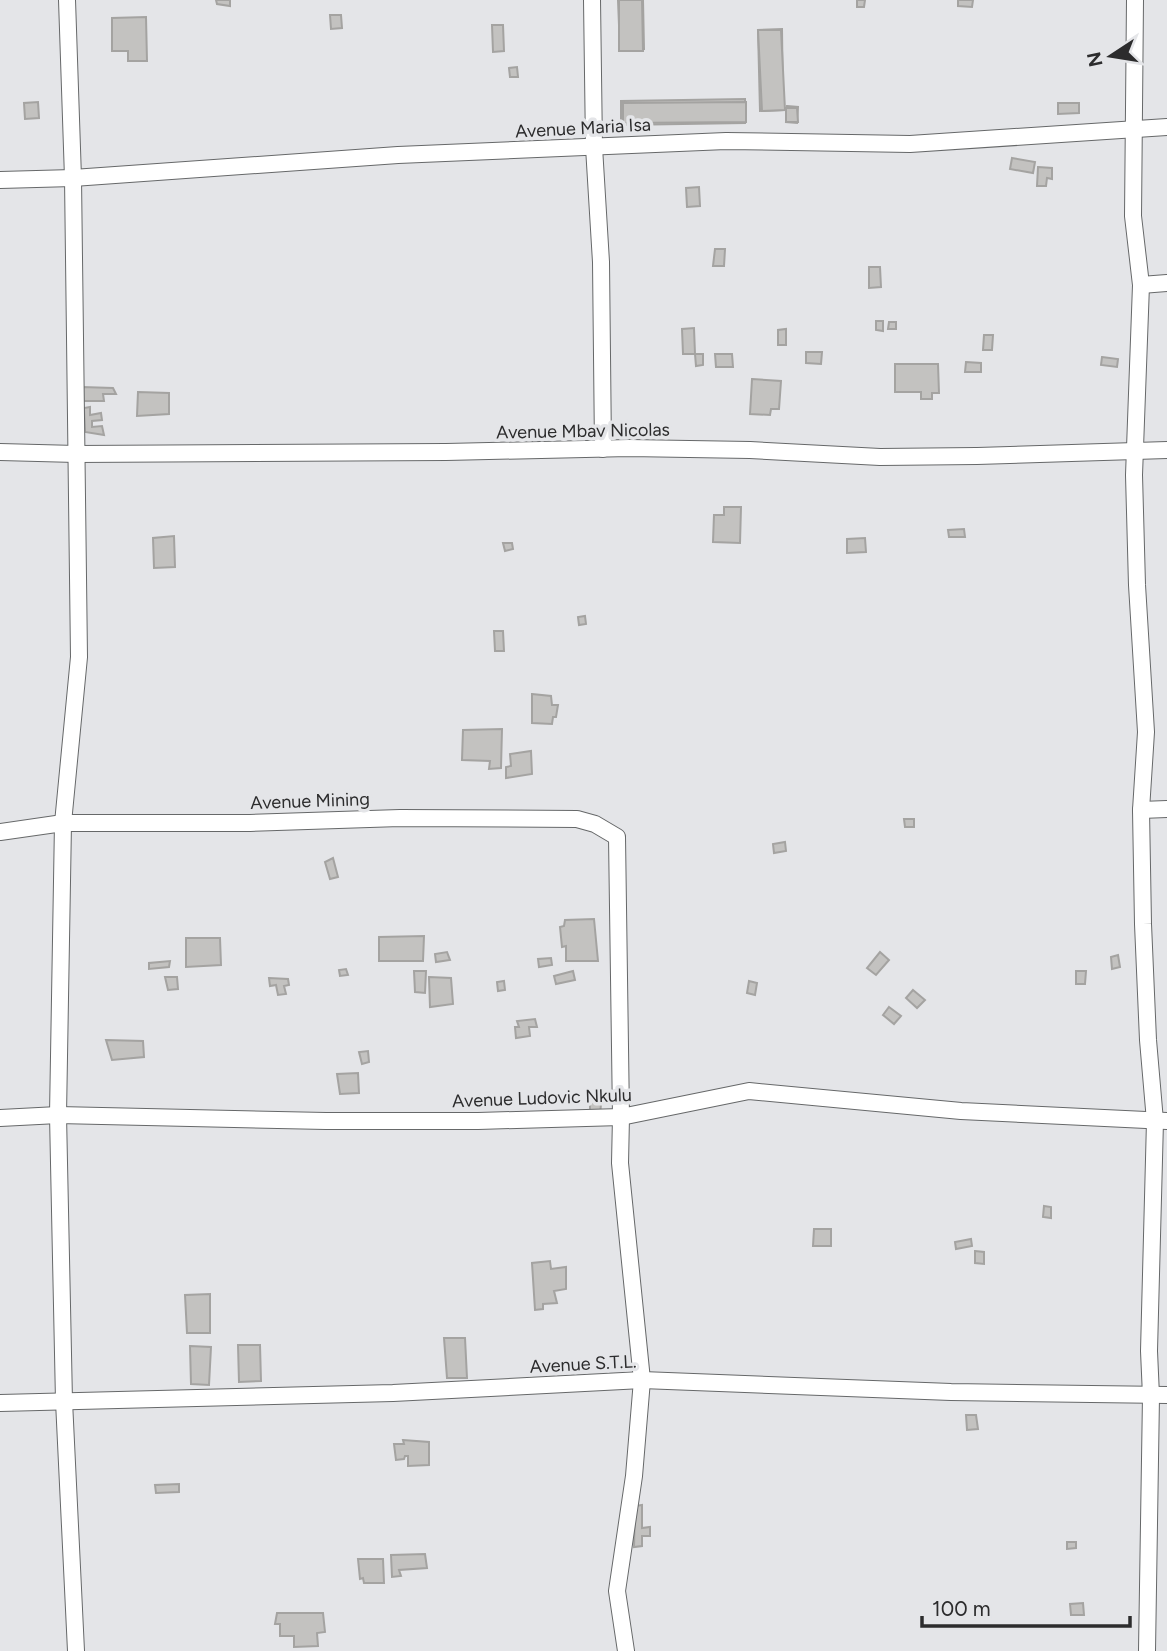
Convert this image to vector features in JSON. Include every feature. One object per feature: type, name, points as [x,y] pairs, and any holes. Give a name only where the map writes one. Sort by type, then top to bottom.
[{"type":"street","points":[[67,0],[73,178],[79,657],[63,823],[58,1115],[64,1401],[76,1651]]},
{"type":"street","points":[[592,0],[594,147],[601,262],[603,449]]},
{"type":"street","points":[[1135,0],[1133,216],[1141,285],[1134,475],[1136,585],[1146,732],[1141,810],[1148,1040],[1161,1121],[1149,1351],[1159,1395],[1147,1651]]},
{"type":"street","name":"Avenue Maria Isa","points":[[0,180],[73,178],[398,155],[726,141],[910,144],[1167,127]]},
{"type":"street","points":[[1141,285],[1167,283]]},
{"type":"street","name":"Avenue Mbav Nicolas","points":[[0,452],[76,454],[603,449],[750,450],[880,457],[1167,450]]},
{"type":"street","points":[[1141,810],[1167,809]]},
{"type":"street","name":"Avenue Mining","points":[[0,832],[63,823],[400,818],[577,819],[596,824],[617,836],[621,1116]]},
{"type":"street","name":"Avenue Ludovic Nkulu","points":[[0,1118],[58,1115],[326,1121],[478,1121],[621,1116],[749,1091],[961,1111],[1161,1121]]},
{"type":"street","points":[[621,1116],[620,1163],[642,1380],[634,1476],[617,1591],[626,1651]]},
{"type":"street","name":"Avenue S.T.L.","points":[[0,1403],[393,1393],[642,1380],[951,1392],[1159,1395]]},
{"type":"building","points":[[216,0],[230,0],[230,6],[217,4]]},
{"type":"building","points":[[618,0],[643,0],[644,49],[620,50]]},
{"type":"building","points":[[619,0],[642,0],[643,51],[619,51]]},
{"type":"building","points":[[857,0],[865,0],[864,7],[857,7]]},
{"type":"building","points":[[958,0],[973,0],[972,7],[958,6]]},
{"type":"building","points":[[330,15],[341,15],[342,28],[331,29]]},
{"type":"building","points":[[146,17],[147,61],[128,61],[128,51],[112,51],[112,18]]},
{"type":"building","points":[[492,25],[503,25],[504,51],[493,52]]},
{"type":"building","points":[[782,29],[783,110],[760,111],[758,30]]},
{"type":"building","points":[[758,30],[781,30],[785,110],[762,111]]},
{"type":"building","points":[[517,67],[518,77],[510,77],[509,68]]},
{"type":"building","points":[[745,99],[745,123],[621,125],[621,101]]},
{"type":"building","points":[[38,102],[39,118],[25,119],[24,103]]},
{"type":"building","points":[[746,102],[746,122],[623,123],[623,103]]},
{"type":"building","points":[[1058,103],[1079,103],[1079,113],[1058,114]]},
{"type":"building","points":[[787,106],[798,107],[797,123],[786,122]]},
{"type":"building","points":[[786,108],[797,108],[798,122],[786,122]]},
{"type":"building","points":[[1012,158],[1035,162],[1033,173],[1010,169]]},
{"type":"building","points":[[1038,167],[1052,168],[1052,179],[1047,178],[1046,186],[1037,186]]},
{"type":"building","points":[[699,187],[700,206],[687,207],[686,188]]},
{"type":"building","points":[[715,249],[725,249],[724,266],[713,266]]},
{"type":"building","points":[[869,267],[880,267],[881,287],[869,288]]},
{"type":"building","points":[[876,321],[883,321],[883,331],[876,330]]},
{"type":"building","points":[[889,322],[896,322],[896,329],[888,329]]},
{"type":"building","points":[[694,328],[695,354],[683,354],[682,329]]},
{"type":"building","points":[[786,329],[786,345],[778,345],[778,330]]},
{"type":"building","points":[[984,335],[993,335],[992,350],[983,350]]},
{"type":"building","points":[[806,352],[822,352],[821,364],[806,363]]},
{"type":"building","points":[[695,354],[703,354],[703,365],[696,366]]},
{"type":"building","points":[[715,354],[732,354],[733,367],[716,367]]},
{"type":"building","points":[[1102,357],[1118,359],[1117,367],[1101,365]]},
{"type":"building","points":[[966,362],[981,363],[981,372],[965,372]]},
{"type":"building","points":[[895,364],[938,364],[939,393],[932,393],[932,399],[921,399],[921,392],[895,392]]},
{"type":"building","points":[[752,379],[781,381],[779,409],[771,409],[770,415],[750,414]]},
{"type":"building","points":[[82,387],[113,388],[116,394],[103,394],[104,401],[83,401]]},
{"type":"building","points":[[138,392],[169,393],[169,414],[137,416]]},
{"type":"building","points":[[90,407],[90,415],[101,413],[102,420],[92,421],[92,427],[102,426],[104,435],[85,432],[84,408]]},
{"type":"building","points":[[724,507],[741,507],[740,543],[713,542],[714,515],[724,515]]},
{"type":"building","points":[[964,529],[965,537],[949,537],[948,530]]},
{"type":"building","points":[[174,536],[175,567],[154,568],[153,538]]},
{"type":"building","points":[[865,538],[866,552],[847,553],[847,539]]},
{"type":"building","points":[[503,543],[512,543],[513,549],[505,551]]},
{"type":"building","points":[[585,616],[586,624],[579,625],[578,617]]},
{"type":"building","points":[[494,631],[503,631],[504,651],[495,651]]},
{"type":"building","points":[[532,694],[551,696],[552,705],[558,705],[552,724],[532,723]]},
{"type":"building","points":[[502,729],[501,768],[489,769],[490,761],[462,760],[463,730]]},
{"type":"building","points":[[531,751],[532,774],[506,778],[506,767],[511,766],[510,754]]},
{"type":"building","points":[[904,819],[914,819],[914,827],[905,827]]},
{"type":"building","points":[[785,842],[786,851],[774,853],[773,844]]},
{"type":"building","points":[[333,858],[338,877],[330,879],[325,862]]},
{"type":"building","points":[[594,919],[598,961],[566,961],[566,946],[562,947],[560,927],[564,926],[565,920]]},
{"type":"building","points":[[424,936],[423,961],[379,961],[379,937]]},
{"type":"building","points":[[186,938],[220,938],[221,965],[186,967]]},
{"type":"building","points":[[447,952],[450,960],[436,962],[435,954]]},
{"type":"building","points":[[880,952],[889,960],[876,975],[867,968]]},
{"type":"building","points":[[1118,955],[1120,967],[1112,969],[1111,957]]},
{"type":"building","points":[[551,958],[552,965],[539,967],[538,959]]},
{"type":"building","points":[[170,961],[169,967],[149,969],[149,963]]},
{"type":"building","points":[[346,969],[348,975],[340,976],[339,970]]},
{"type":"building","points":[[414,971],[426,971],[425,993],[415,992]]},
{"type":"building","points":[[573,971],[575,980],[556,984],[554,976]]},
{"type":"building","points":[[1076,971],[1086,971],[1085,984],[1076,984]]},
{"type":"building","points":[[165,977],[177,977],[178,989],[168,990]]},
{"type":"building","points":[[429,977],[451,978],[453,1004],[430,1007]]},
{"type":"building","points":[[269,978],[288,979],[289,985],[284,986],[286,994],[278,995],[276,985],[270,986]]},
{"type":"building","points":[[504,981],[505,990],[498,991],[497,982]]},
{"type":"building","points":[[749,981],[757,983],[755,995],[747,993]]},
{"type":"building","points":[[913,990],[925,1000],[917,1008],[906,998]]},
{"type":"building","points":[[889,1007],[901,1016],[894,1024],[883,1015]]},
{"type":"building","points":[[535,1019],[537,1027],[529,1027],[530,1036],[516,1038],[515,1027],[519,1027],[517,1021]]},
{"type":"building","points":[[106,1040],[143,1041],[144,1057],[112,1060]]},
{"type":"building","points":[[368,1051],[369,1062],[362,1064],[359,1052]]},
{"type":"building","points":[[358,1073],[359,1093],[340,1094],[337,1074]]},
{"type":"building","points":[[590,1101],[601,1104],[600,1115],[590,1114]]},
{"type":"building","points":[[1044,1206],[1051,1207],[1051,1218],[1043,1217]]},
{"type":"building","points":[[814,1229],[831,1229],[831,1246],[813,1246]]},
{"type":"building","points":[[971,1239],[972,1246],[956,1249],[955,1242]]},
{"type":"building","points":[[975,1251],[984,1252],[984,1264],[975,1263]]},
{"type":"building","points":[[550,1261],[551,1269],[566,1267],[566,1289],[554,1291],[557,1303],[543,1304],[543,1309],[535,1310],[532,1263]]},
{"type":"building","points":[[210,1294],[210,1333],[187,1333],[185,1295]]},
{"type":"building","points":[[444,1338],[465,1338],[467,1378],[447,1378]]},
{"type":"building","points":[[238,1345],[260,1345],[261,1381],[239,1382]]},
{"type":"building","points":[[190,1346],[211,1347],[209,1385],[191,1384]]},
{"type":"building","points":[[966,1415],[976,1415],[978,1429],[967,1430]]},
{"type":"building","points":[[403,1440],[429,1442],[429,1465],[408,1466],[408,1456],[396,1460],[394,1444],[404,1444]]},
{"type":"building","points":[[179,1484],[179,1492],[156,1493],[155,1485]]},
{"type":"building","points":[[642,1505],[642,1528],[650,1527],[650,1536],[642,1536],[642,1546],[634,1547],[635,1506]]},
{"type":"building","points":[[1067,1542],[1076,1542],[1076,1548],[1067,1549]]},
{"type":"building","points":[[425,1554],[427,1568],[399,1570],[401,1576],[392,1577],[391,1555]]},
{"type":"building","points":[[358,1559],[383,1559],[384,1583],[364,1583],[363,1578],[360,1579]]},
{"type":"building","points":[[1083,1603],[1084,1615],[1071,1615],[1070,1604]]},
{"type":"building","points":[[277,1613],[323,1613],[325,1632],[317,1633],[318,1646],[294,1647],[294,1636],[280,1636],[280,1624],[275,1624]]}]
